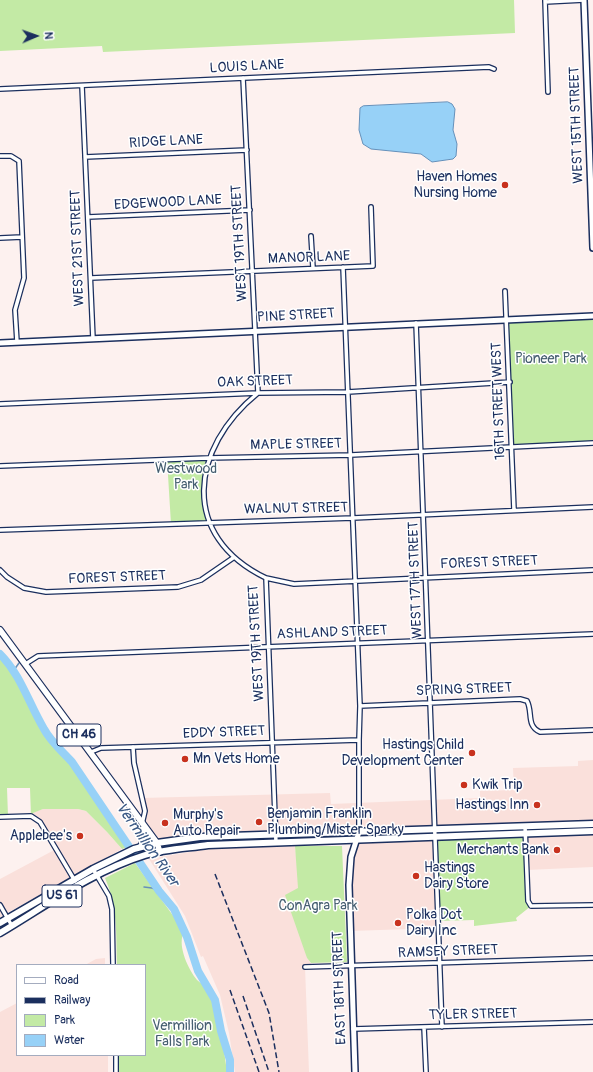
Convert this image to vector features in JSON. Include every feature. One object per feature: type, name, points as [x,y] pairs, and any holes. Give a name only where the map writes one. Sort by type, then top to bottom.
[{"type":"highway","name":"US 61","points":[[0,923],[93,869],[141,846],[156,842],[200,837],[593,824]]},
{"type":"highway","name":"US 61","points":[[0,933],[98,875],[124,862],[160,852],[208,845],[593,831]]},
{"type":"main road","name":"CH 46","points":[[0,630],[26,663],[156,842],[160,852]]},
{"type":"main road","points":[[141,846],[146,836],[142,824]]},
{"type":"street","points":[[548,92],[545,1],[584,0]]},
{"type":"street","name":"WEST 15TH STREET","points":[[584,0],[591,138],[593,248]]},
{"type":"street","name":"LOUIS LANE","points":[[0,89],[488,67],[494,69]]},
{"type":"street","name":"WEST 19TH STREET","points":[[244,78],[258,393],[248,401],[221,434],[208,458],[204,490],[210,522],[220,542],[233,558],[249,570],[266,578],[276,843]]},
{"type":"street","name":"WEST 21ST STREET","points":[[82,86],[93,339]]},
{"type":"street","name":"RIDGE LANE","points":[[85,157],[247,150]]},
{"type":"street","points":[[0,156],[11,156],[19,161],[24,278],[15,310],[17,342]]},
{"type":"street","name":"MANOR LANE","points":[[91,278],[373,266],[371,207]]},
{"type":"street","name":"EDGEWOOD LANE","points":[[88,217],[250,210]]},
{"type":"street","points":[[311,236],[313,268]]},
{"type":"street","points":[[0,238],[22,237]]},
{"type":"street","points":[[343,267],[360,706],[359,832]]},
{"type":"street","name":"16TH STREET WEST","points":[[506,291],[514,510]]},
{"type":"street","name":"PINE STREET","points":[[0,343],[256,330],[593,316]]},
{"type":"street","name":"WEST 17TH STREET","points":[[416,323],[427,577],[442,1027]]},
{"type":"street","name":"OAK STREET","points":[[0,404],[258,393],[348,392],[510,382]]},
{"type":"street","name":"MAPLE STREET","points":[[0,466],[208,458],[351,455],[422,450],[593,443]]},
{"type":"street","name":"WALNUT STREET","points":[[0,530],[353,518],[593,507]]},
{"type":"street","name":"FOREST STREET","points":[[0,570],[7,578],[24,588],[46,592],[178,587],[201,580],[233,558]]},
{"type":"street","name":"FOREST STREET","points":[[266,578],[294,584],[593,570]]},
{"type":"street","name":"ASHLAND STREET","points":[[26,663],[38,656],[593,634]]},
{"type":"street","name":"SPRING STREET","points":[[360,706],[520,699],[527,701],[530,707],[531,724],[534,729],[540,732],[593,730]]},
{"type":"street","name":"EDDY STREET","points":[[91,752],[101,748],[359,740]]},
{"type":"street","points":[[133,747],[134,763],[145,812],[142,824]]},
{"type":"street","points":[[0,817],[31,816],[40,822],[78,886]]},
{"type":"street","points":[[526,826],[528,901],[531,906],[593,905]]},
{"type":"street","name":"EAST 18TH STREET","points":[[355,1072],[348,885],[351,857],[359,832]]},
{"type":"street","points":[[93,869],[98,875],[109,896],[112,909],[113,964]]},
{"type":"street","points":[[0,905],[12,926]]},
{"type":"street","name":"RAMSEY STREET","points":[[305,967],[593,958]]},
{"type":"street","name":"TYLER STREET","points":[[353,1029],[593,1022]]},
{"type":"street","points":[[424,1027],[426,1072]]},
{"type":"street","points":[[116,1056],[116,1072]]},
{"type":"shaded area","points":[[593,760],[593,867],[527,870],[525,826],[276,835],[157,843],[142,824],[145,811],[142,798],[330,793],[331,804],[480,798],[480,791],[514,790],[513,768],[578,766],[578,761]]},
{"type":"shaded area","points":[[43,809],[78,809],[86,811],[122,849],[0,917],[0,879],[58,848],[40,818],[32,813]]},
{"type":"shaded area","points":[[436,837],[440,928],[350,931],[349,885],[356,840]]},
{"type":"shaded area","points":[[295,846],[307,958],[313,966],[305,967],[309,1072],[235,1072],[229,1033],[220,995],[203,956],[201,957],[185,916],[149,859],[207,849]]},
{"type":"shaded area","points":[[105,958],[105,964],[87,964],[96,959]]},
{"type":"shaded area","points":[[16,1004],[16,1056],[108,1056],[108,1072],[0,1072],[0,1012]]},
{"type":"green space","points":[[0,0],[514,0],[515,33],[103,52],[102,46],[0,51]]},
{"type":"green space","name":"Pioneer Park","points":[[593,316],[593,443],[512,446],[507,319]]},
{"type":"green space","name":"Westwood Park","points":[[208,458],[204,490],[210,522],[171,524],[167,459]]},
{"type":"green space","points":[[0,654],[14,670],[43,729],[54,745],[72,762],[130,846],[122,849],[86,811],[78,809],[43,809],[33,813],[31,816],[30,788],[7,788],[8,816],[0,817]]},
{"type":"green space","points":[[526,834],[528,901],[531,906],[516,918],[517,921],[474,926],[474,920],[439,921],[436,837]]},
{"type":"green space","name":"ConAgra Park","points":[[295,846],[342,846],[347,962],[311,963],[307,958],[285,895],[298,888]]},
{"type":"green space","name":"Vermillion Falls Park","points":[[135,863],[174,917],[183,934],[182,945],[187,964],[197,980],[205,987],[214,1004],[220,1028],[227,1072],[119,1072],[119,1056],[146,1056],[146,964],[117,964],[114,911],[105,878]]},
{"type":"water","points":[[448,102],[452,104],[455,109],[453,130],[457,144],[456,156],[453,159],[432,162],[421,154],[371,149],[363,144],[359,130],[360,108],[363,106]]},
{"type":"waterway","name":"Vermillion River","points":[[0,654],[14,671],[47,734],[72,762],[159,891],[174,909],[187,937],[198,971],[215,1000],[221,1031],[230,1060],[230,1072]]},
{"type":"waterway","points":[[14,670],[19,663]]},
{"type":"waterway","points":[[144,887],[159,891]]},
{"type":"railway","points":[[215,874],[269,1013],[279,1072]]},
{"type":"railway","points":[[230,990],[259,1072]]},
{"type":"railway","points":[[243,996],[269,1072]]},
{"type":"place","name":"Haven Homes Nursing Home","points":[[505,185]]},
{"type":"place","name":"Hastings Child Development Center","points":[[472,753]]},
{"type":"place","name":"Mn Vets Home","points":[[185,759]]},
{"type":"place","name":"Kwik Trip","points":[[464,785]]},
{"type":"place","name":"Hastings Inn","points":[[537,805]]},
{"type":"place","name":"Benjamin Franklin Plumbing/Mister Sparky","points":[[259,822]]},
{"type":"place","name":"Murphy's Auto Repair","points":[[165,823]]},
{"type":"place","name":"Applebee's","points":[[80,836]]},
{"type":"place","name":"Merchants Bank","points":[[557,850]]},
{"type":"place","name":"Hastings Dairy Store","points":[[416,876]]},
{"type":"place","name":"Polka Dot Dairy Inc","points":[[398,923]]}]
